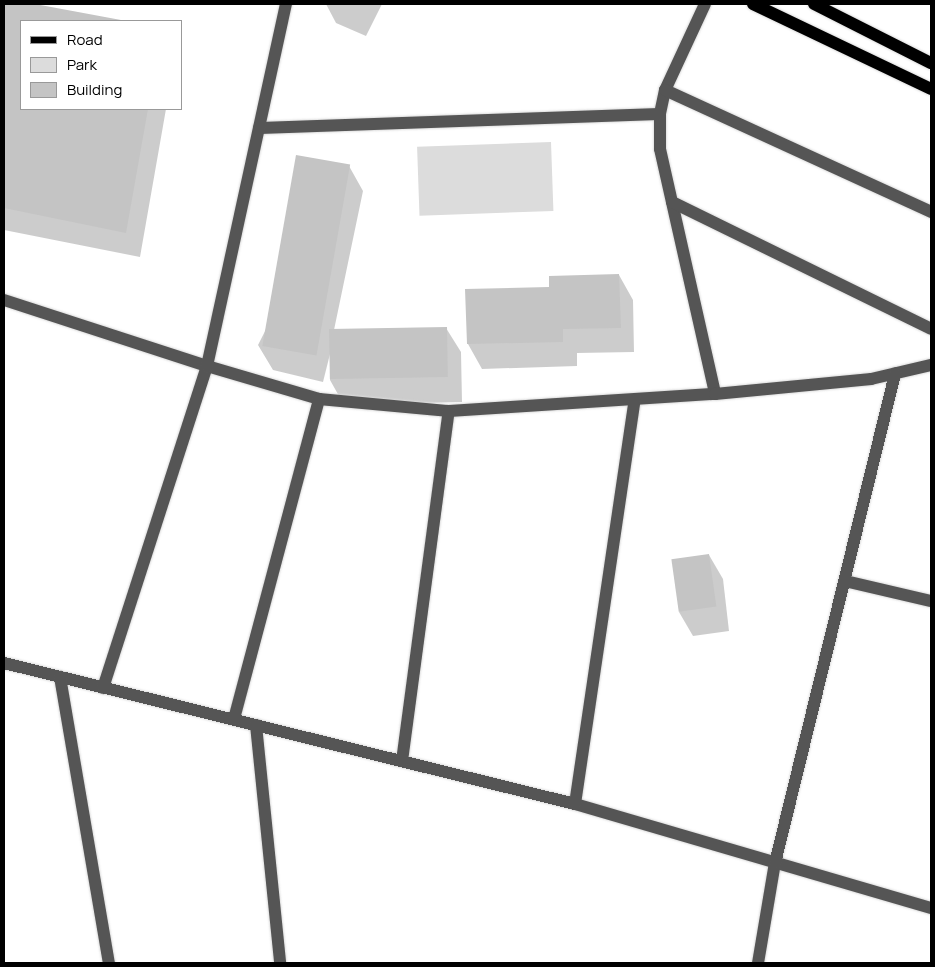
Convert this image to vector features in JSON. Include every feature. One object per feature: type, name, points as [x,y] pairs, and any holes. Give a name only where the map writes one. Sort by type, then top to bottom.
[{"type":"main road","points":[[753,4],[931,89]]},
{"type":"main road","points":[[814,4],[931,63]]},
{"type":"street","points":[[103,688],[207,366],[286,4]]},
{"type":"street","points":[[705,4],[665,90],[660,114],[660,149],[715,394]]},
{"type":"street","points":[[665,90],[931,212]]},
{"type":"street","points":[[259,128],[660,114]]},
{"type":"street","points":[[672,202],[931,329]]},
{"type":"street","points":[[5,303],[319,399],[449,411],[715,394],[871,379],[931,365]]},
{"type":"street","points":[[758,963],[775,863],[895,374]]},
{"type":"street","points":[[234,719],[319,399]]},
{"type":"street","points":[[575,804],[635,400]]},
{"type":"street","points":[[402,761],[449,411]]},
{"type":"street","points":[[845,581],[931,600]]},
{"type":"street","points":[[4,663],[575,804],[931,908]]},
{"type":"street","points":[[60,677],[109,963]]},
{"type":"street","points":[[256,725],[280,963]]},
{"type":"green space","points":[[551,142],[553,211],[419,216],[417,147]]},
{"type":"building","points":[[4,4],[35,4],[121,20],[20,20],[20,110],[148,110],[126,233],[4,208]]},
{"type":"building","points":[[296,155],[350,165],[316,356],[262,346]]},
{"type":"building","points":[[619,274],[621,328],[563,329],[563,342],[467,344],[465,289],[549,287],[549,276]]},
{"type":"building","points":[[447,327],[448,377],[330,379],[329,329]]},
{"type":"building","points":[[709,554],[716,606],[679,612],[671,559]]}]
